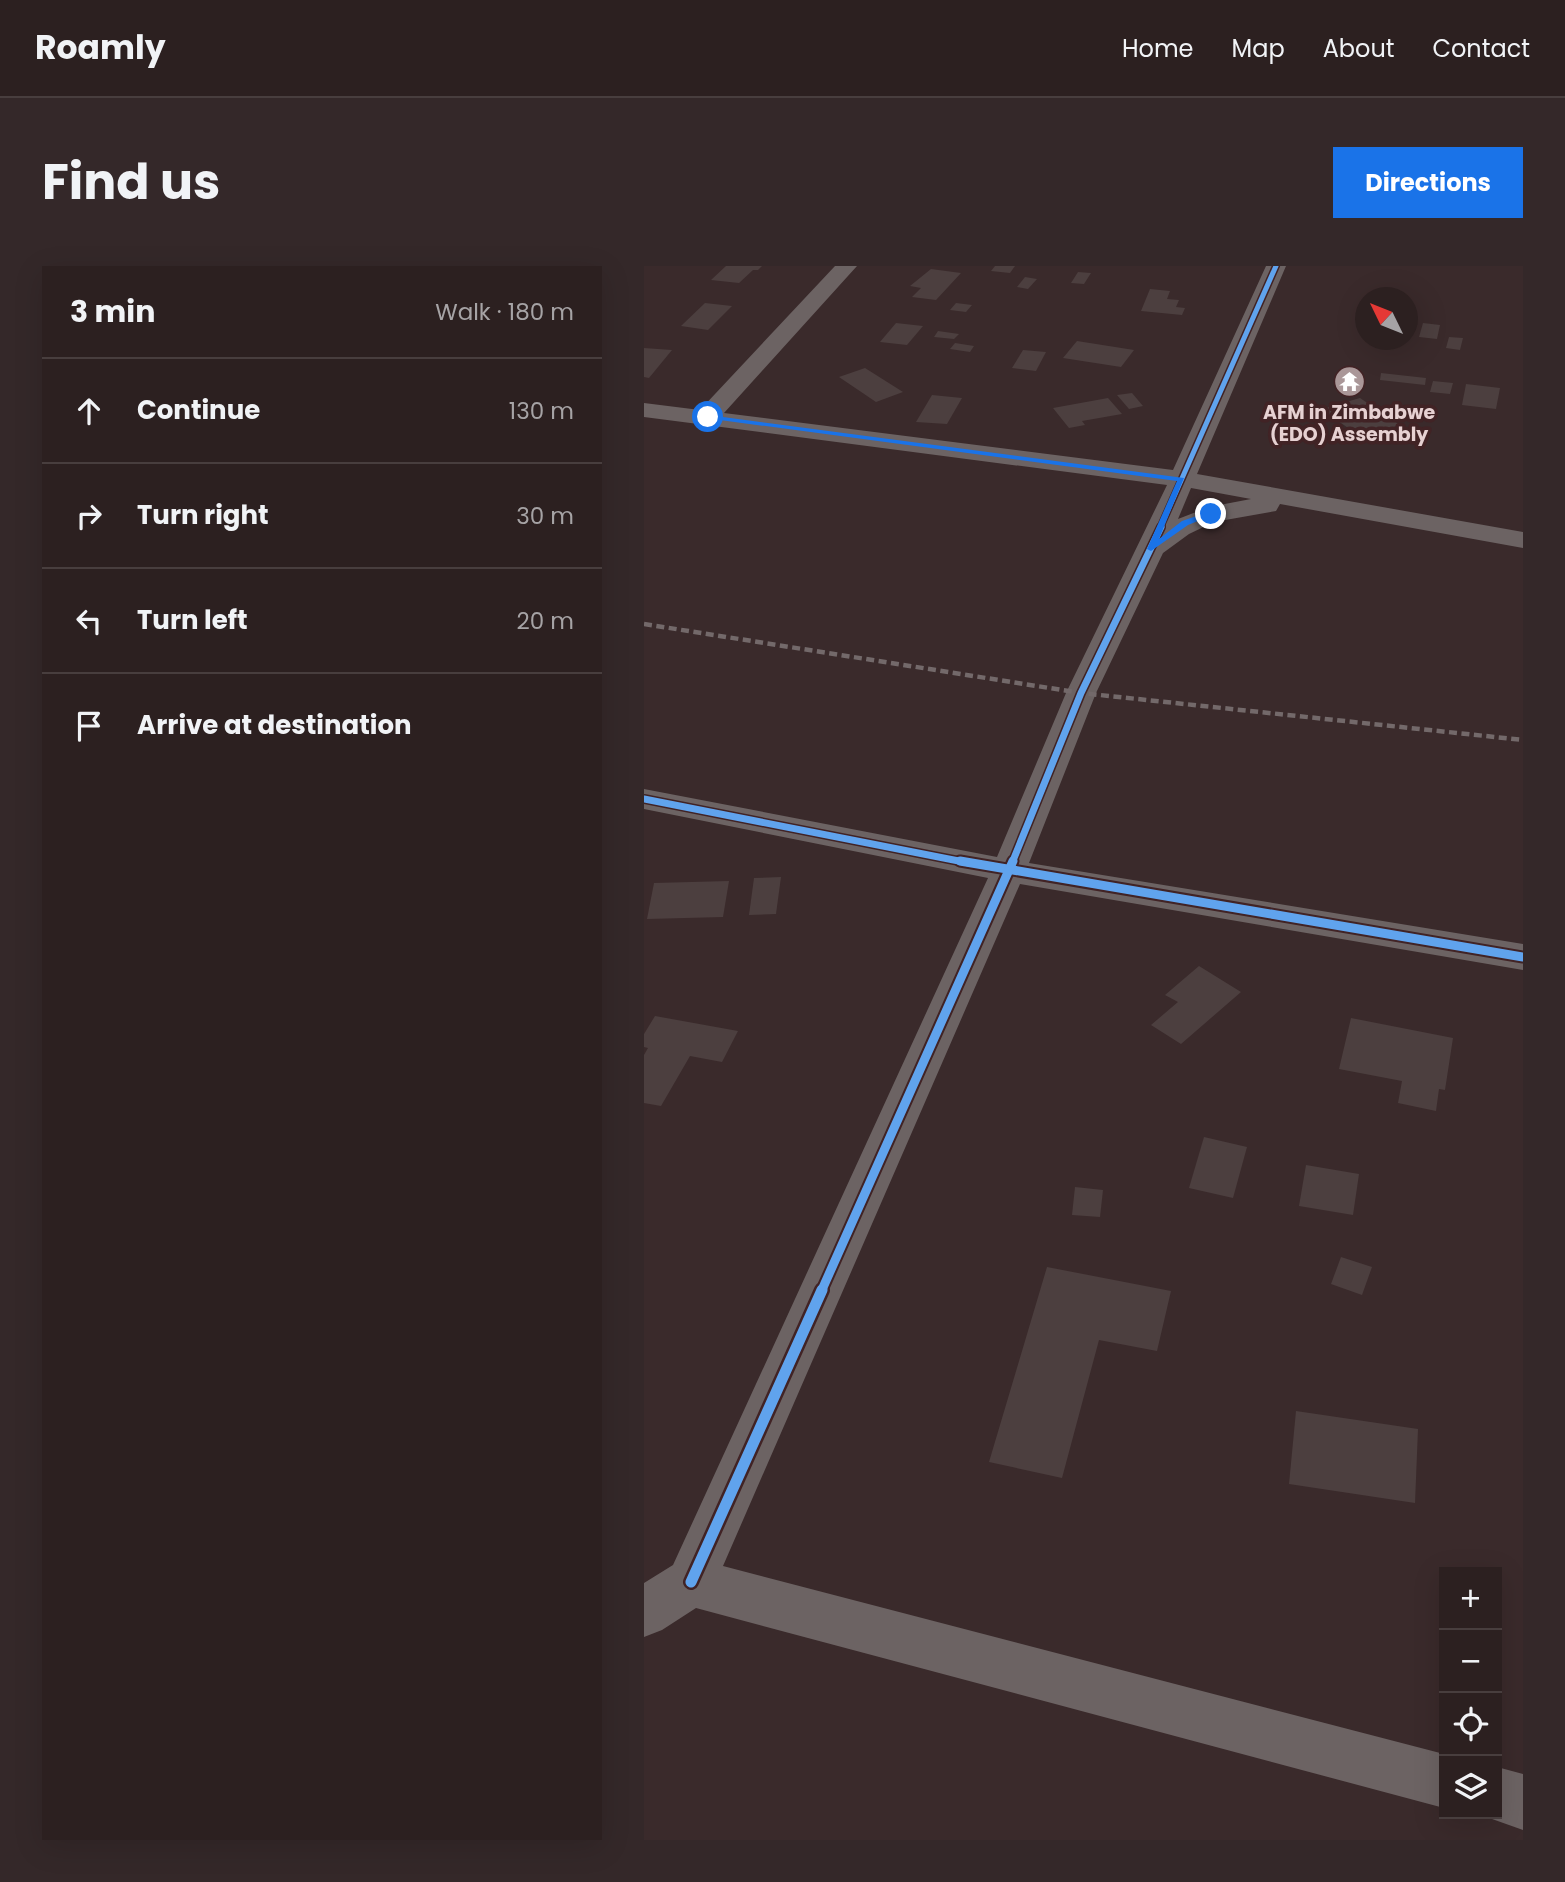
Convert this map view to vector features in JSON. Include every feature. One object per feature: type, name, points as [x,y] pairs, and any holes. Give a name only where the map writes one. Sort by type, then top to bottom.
[{"type":"street","points":[[708,417],[847,266]]},
{"type":"street","points":[[644,1612],[691,1582],[1009,871],[1081,693],[1151,549],[1276,266]]},
{"type":"street","points":[[644,410],[1182,479],[1523,541]]},
{"type":"street","points":[[1151,549],[1185,523],[1211,514],[1296,501]]},
{"type":"street","points":[[644,799],[1009,871],[1523,957]]},
{"type":"street","points":[[691,1582],[1439,1780]]},
{"type":"street","points":[[1502,1796],[1523,1802]]},
{"type":"building","points":[[726,266],[762,266],[753,270],[739,283],[711,280]]},
{"type":"building","points":[[995,266],[1015,266],[1010,273],[991,271]]},
{"type":"building","points":[[931,269],[961,273],[936,300],[912,297],[921,288],[910,286]]},
{"type":"building","points":[[1078,272],[1091,273],[1084,284],[1071,283]]},
{"type":"building","points":[[1025,277],[1037,279],[1028,289],[1017,287]]},
{"type":"building","points":[[1150,289],[1170,291],[1167,299],[1179,300],[1176,307],[1185,308],[1182,315],[1141,311]]},
{"type":"building","points":[[705,303],[732,306],[708,330],[681,326]]},
{"type":"building","points":[[956,303],[972,305],[966,312],[950,310]]},
{"type":"building","points":[[896,323],[923,326],[907,345],[880,342]]},
{"type":"building","points":[[1423,323],[1440,325],[1437,339],[1419,337]]},
{"type":"building","points":[[938,331],[959,334],[954,339],[934,337]]},
{"type":"building","points":[[1449,337],[1463,338],[1460,350],[1446,348]]},
{"type":"building","points":[[1077,341],[1134,350],[1121,367],[1063,358]]},
{"type":"building","points":[[955,343],[974,346],[970,352],[950,349]]},
{"type":"building","points":[[644,348],[672,350],[649,378],[644,377]]},
{"type":"building","points":[[1023,350],[1046,352],[1036,371],[1012,368]]},
{"type":"building","points":[[865,368],[903,392],[876,402],[839,377]]},
{"type":"building","points":[[1381,373],[1426,378],[1425,385],[1380,380]]},
{"type":"building","points":[[1433,381],[1453,383],[1450,394],[1430,392]]},
{"type":"building","points":[[1466,384],[1500,388],[1496,409],[1462,405]]},
{"type":"building","points":[[1132,393],[1143,406],[1129,409],[1117,395]]},
{"type":"building","points":[[932,395],[962,398],[947,424],[916,422]]},
{"type":"building","points":[[1108,398],[1122,414],[1082,421],[1085,425],[1069,428],[1053,408]]},
{"type":"building","points":[[1360,398],[1400,425],[1361,437],[1321,409]]},
{"type":"building","points":[[781,877],[776,914],[749,915],[754,878]]},
{"type":"building","points":[[729,881],[723,917],[647,919],[654,883]]},
{"type":"building","points":[[1199,966],[1241,992],[1181,1044],[1151,1025],[1178,1002],[1165,995]]},
{"type":"building","points":[[655,1016],[738,1031],[722,1062],[690,1056],[661,1106],[644,1103],[644,1055],[648,1048],[644,1047],[644,1034]]},
{"type":"building","points":[[1351,1018],[1453,1038],[1445,1090],[1439,1089],[1436,1111],[1398,1103],[1402,1081],[1339,1069]]},
{"type":"building","points":[[1204,1137],[1247,1147],[1233,1198],[1189,1188]]},
{"type":"building","points":[[1306,1165],[1359,1174],[1353,1215],[1299,1206]]},
{"type":"building","points":[[1075,1187],[1103,1190],[1100,1217],[1072,1215]]},
{"type":"building","points":[[1341,1257],[1372,1267],[1362,1295],[1331,1284]]},
{"type":"building","points":[[1047,1267],[1171,1291],[1157,1351],[1099,1340],[1062,1478],[989,1462]]},
{"type":"building","points":[[1296,1411],[1418,1429],[1415,1503],[1289,1484]]},
{"type":"railway","points":[[644,624],[1081,693],[1523,740]]},
{"type":"cycle path","points":[[691,1582],[1009,871],[1081,693],[1151,549],[1276,266]]},
{"type":"cycle path","points":[[644,799],[1009,871],[1523,957]]},
{"type":"place","name":"AFM in Zimbabwe (EDO) Assembly","points":[[1349,381]]},
{"type":"route","points":[[708,417],[1182,479],[1151,549],[1185,523],[1211,514]]}]
